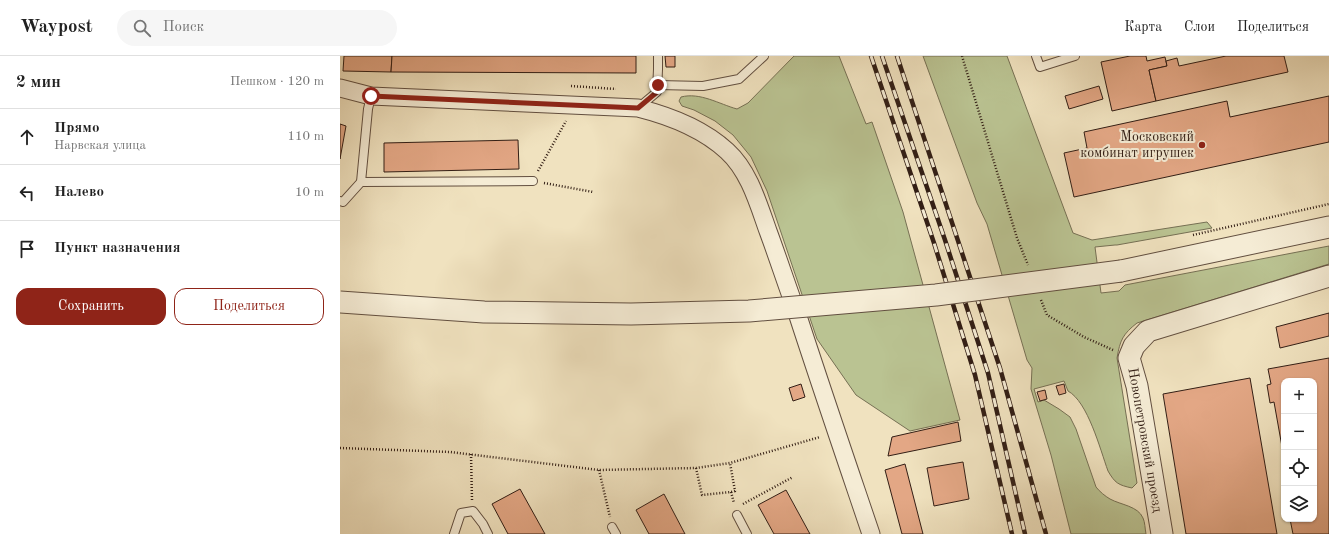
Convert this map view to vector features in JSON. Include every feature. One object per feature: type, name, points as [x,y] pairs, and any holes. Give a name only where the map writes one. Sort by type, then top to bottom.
[{"type":"street","points":[[340,88],[371,96],[638,108],[663,114],[688,125],[708,136],[727,151],[744,171],[757,200],[782,268],[871,534]]},
{"type":"street","points":[[340,302],[484,312],[631,314],[750,311],[936,295],[1121,271],[1329,227]]},
{"type":"street","points":[[1132,352],[1141,338],[1148,331],[1329,276]]},
{"type":"street","name":"Новопетровский проезд","points":[[1132,352],[1162,534]]},
{"type":"lane","points":[[638,108],[657,92],[658,56]]},
{"type":"lane","points":[[658,85],[704,86],[739,79],[764,56]]},
{"type":"lane","points":[[1036,56],[1040,67],[1075,56]]},
{"type":"lane","points":[[340,202],[343,202],[362,182],[368,109],[371,96]]},
{"type":"lane","points":[[362,182],[533,181]]},
{"type":"lane","points":[[454,534],[461,513],[473,511],[483,524],[488,534]]},
{"type":"lane","points":[[737,515],[747,534]]},
{"type":"path","points":[[962,56],[1017,238],[1028,266]]},
{"type":"path","points":[[568,118],[533,181],[593,192]]},
{"type":"path","points":[[1186,236],[1329,204]]},
{"type":"path","points":[[1039,294],[1047,315],[1084,337],[1132,352]]},
{"type":"path","points":[[340,448],[450,452],[599,470],[696,468],[730,463],[826,435]]},
{"type":"path","points":[[471,454],[473,511]]},
{"type":"path","points":[[696,468],[702,495],[731,492],[735,491],[730,463]]},
{"type":"path","points":[[599,470],[614,530]]},
{"type":"path","points":[[742,504],[793,477]]},
{"type":"green space","points":[[794,56],[839,56],[866,124],[872,122],[903,212],[960,420],[910,431],[856,395],[817,339],[767,191],[751,157],[733,135],[715,121],[694,110],[682,106],[679,101],[681,97],[695,96],[709,99],[737,109],[748,103]]},
{"type":"green space","points":[[923,56],[1007,56],[1073,233],[1092,240],[1207,222],[1212,228],[1117,245],[1095,247],[1101,293],[1119,291],[1125,285],[1329,246],[1329,264],[1137,323],[1125,334],[1119,346],[1117,358],[1137,483],[1132,488],[1117,483],[1110,475],[1087,415],[1082,405],[1068,391],[1064,381],[1034,389],[1038,402],[1044,400],[1070,417],[1076,429],[1096,487],[1110,499],[1129,506],[1141,514],[1144,520],[1146,534],[1071,534],[1051,455],[1031,389],[1032,368],[1027,360],[987,224],[977,203]]},
{"type":"building","points":[[344,56],[392,56],[391,72],[343,71]]},
{"type":"building","points":[[392,56],[636,56],[636,73],[391,72]]},
{"type":"building","points":[[665,56],[675,56],[675,67],[666,67]]},
{"type":"building","points":[[1130,56],[1146,56],[1147,61],[1165,57],[1167,66],[1149,70],[1156,101],[1112,111],[1101,62]]},
{"type":"building","points":[[1226,56],[1284,56],[1288,72],[1156,101],[1149,70],[1167,66],[1166,61],[1177,58],[1179,66]]},
{"type":"building","points":[[1099,86],[1103,99],[1069,109],[1065,96]]},
{"type":"building","name":"Московский комбинат игрушек","points":[[1329,96],[1329,142],[1074,197],[1064,153],[1087,148],[1084,132],[1227,101],[1230,117]]},
{"type":"building","points":[[340,124],[346,126],[340,159]]},
{"type":"building","points":[[518,140],[519,169],[384,172],[384,143]]},
{"type":"building","points":[[1329,313],[1329,336],[1280,348],[1276,327]]},
{"type":"building","points":[[1329,358],[1329,534],[1293,534],[1291,522],[1317,522],[1317,378],[1281,378],[1281,441],[1274,402],[1270,403],[1267,385],[1271,384],[1268,369]]},
{"type":"building","points":[[1250,378],[1277,534],[1186,534],[1163,394]]},
{"type":"building","points":[[801,384],[805,397],[793,401],[789,388]]},
{"type":"building","points":[[1064,384],[1066,393],[1059,395],[1056,386]]},
{"type":"building","points":[[1045,390],[1047,399],[1040,401],[1037,392]]},
{"type":"building","points":[[958,422],[961,441],[888,456],[892,437]]},
{"type":"building","points":[[963,462],[969,499],[934,506],[927,468]]},
{"type":"building","points":[[905,464],[923,534],[902,534],[885,470]]},
{"type":"building","points":[[520,489],[545,534],[508,534],[492,504]]},
{"type":"building","points":[[786,490],[810,534],[774,534],[758,505]]},
{"type":"building","points":[[664,494],[685,534],[649,534],[636,510]]},
{"type":"railway","points":[[871,56],[934,243],[975,375],[1012,534]]},
{"type":"railway","points":[[882,56],[945,240],[988,373],[1025,534]]},
{"type":"railway","points":[[897,56],[1000,368],[1046,534]]},
{"type":"place","name":"Московский комбинат игрушек","points":[[1202,145]]},
{"type":"route","points":[[371,96],[638,108],[657,92],[658,85]]}]
